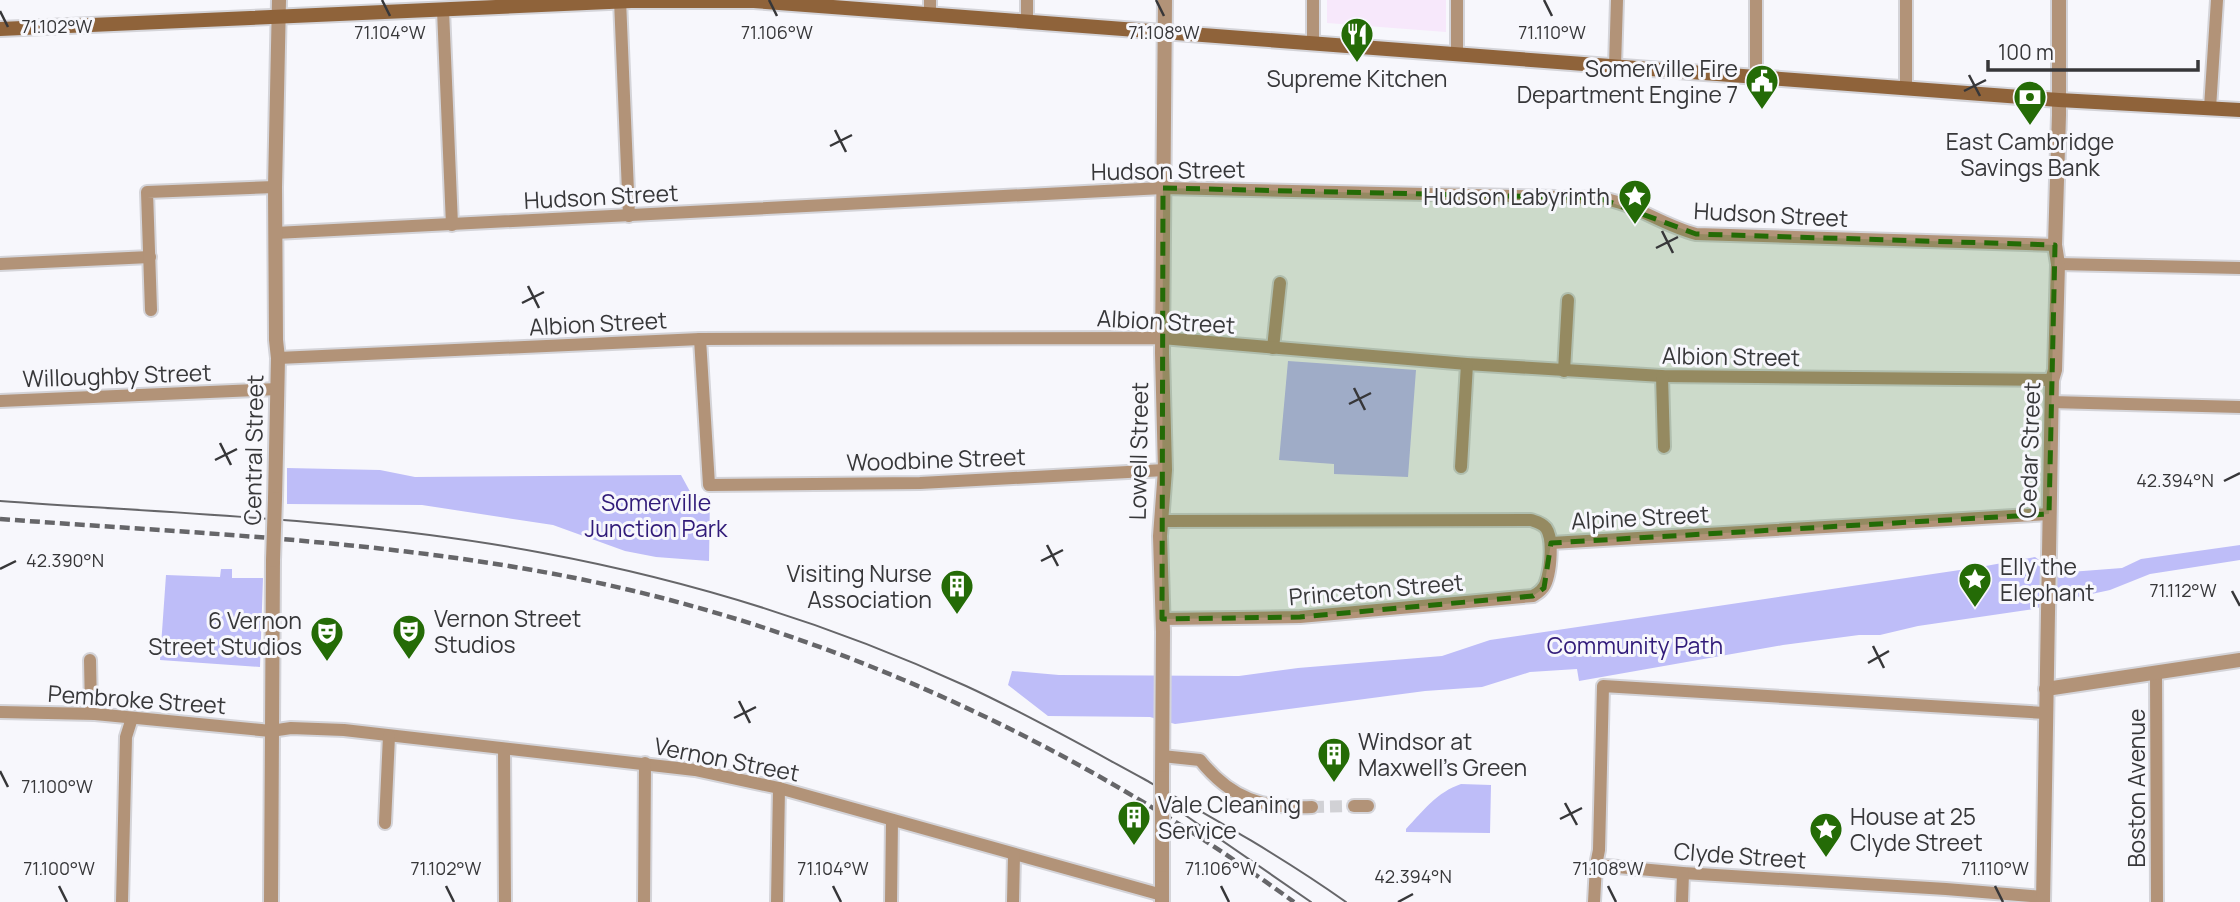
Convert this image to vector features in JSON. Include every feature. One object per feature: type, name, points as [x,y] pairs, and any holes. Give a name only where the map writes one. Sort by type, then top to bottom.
[{"type":"main road","points":[[0,29],[620,1],[754,1],[930,7],[1027,22],[2059,100],[2240,110]]},
{"type":"street","name":"Central Street","points":[[271,902],[273,560],[278,389],[275,187],[279,0]]},
{"type":"street","points":[[1027,0],[1027,22]]},
{"type":"street","name":"Lowell Street","points":[[1162,898],[1161,521],[1165,470],[1162,338],[1165,0]]},
{"type":"street","points":[[1313,0],[1313,44]]},
{"type":"street","points":[[1457,0],[1457,54]]},
{"type":"street","points":[[1615,66],[1616,0]]},
{"type":"street","points":[[1756,0],[1756,77]]},
{"type":"street","points":[[1906,0],[1906,88]]},
{"type":"street","name":"Cedar Street","points":[[2043,900],[2052,380],[2055,370],[2058,264],[2055,246],[2059,0]]},
{"type":"street","points":[[2210,108],[2217,0]]},
{"type":"street","points":[[620,1],[629,216]]},
{"type":"street","points":[[443,10],[452,225]]},
{"type":"street","points":[[152,310],[147,192],[275,187]]},
{"type":"street","name":"Hudson Street","points":[[275,233],[1163,188],[1600,198],[1616,200],[1673,228],[1696,234],[2055,246]]},
{"type":"street","points":[[0,264],[150,257]]},
{"type":"street","points":[[2058,264],[2240,268]]},
{"type":"street","points":[[1273,348],[1280,283]]},
{"type":"street","points":[[1564,370],[1568,300]]},
{"type":"street","name":"Albion Street","points":[[278,358],[700,339],[1162,338],[1467,364],[1662,376],[2052,380]]},
{"type":"street","name":"Woodbine Street","points":[[700,339],[709,485],[920,483],[1165,470]]},
{"type":"street","points":[[1461,467],[1467,364]]},
{"type":"street","points":[[1662,376],[1664,447]]},
{"type":"street","name":"Willoughby Street","points":[[0,401],[278,389]]},
{"type":"street","points":[[2052,402],[2240,407]]},
{"type":"street","name":"Alpine Street","points":[[1161,521],[1531,520],[1548,530],[1551,543],[2049,514]]},
{"type":"street","name":"Princeton Street","points":[[1162,619],[1300,617],[1533,596],[1544,588],[1551,543]]},
{"type":"street","points":[[90,660],[91,708],[95,713]]},
{"type":"street","points":[[2046,689],[2240,660]]},
{"type":"street","name":"Boston Avenue","points":[[2157,673],[2157,902]]},
{"type":"street","points":[[1594,902],[1599,850],[1603,686],[2045,713]]},
{"type":"street","name":"Pembroke Street","points":[[0,712],[95,713],[271,731]]},
{"type":"street","points":[[122,902],[126,737],[132,718]]},
{"type":"street","name":"Vernon Street","points":[[271,731],[291,728],[389,736],[695,770],[779,788],[1162,898]]},
{"type":"street","points":[[385,823],[389,736]]},
{"type":"street","points":[[504,749],[505,902]]},
{"type":"street","points":[[1162,756],[1200,760],[1220,783],[1250,800],[1286,807],[1312,807]]},
{"type":"street","points":[[644,902],[645,763]]},
{"type":"street","points":[[777,902],[779,788]]},
{"type":"street","points":[[1354,806],[1368,806]]},
{"type":"street","points":[[891,902],[892,820]]},
{"type":"street","points":[[1013,902],[1014,855]]},
{"type":"street","name":"Clyde Street","points":[[1596,865],[1683,873],[1946,888],[2043,900]]},
{"type":"street","points":[[1682,902],[1683,873]]},
{"type":"highlighted area","points":[[1163,188],[1599,198],[1696,234],[2055,245],[2049,514],[1551,543],[1544,588],[1533,596],[1300,617],[1162,619]]},
{"type":"shaded area","points":[[1327,0],[1446,0],[1446,32],[1327,23]]},
{"type":"green space","points":[[1288,361],[1416,370],[1408,477],[1334,474],[1334,464],[1279,460]]},
{"type":"green space","name":"Somerville Junction Park","points":[[287,468],[380,470],[415,477],[681,475],[693,497],[710,496],[709,561],[656,557],[625,551],[553,525],[422,505],[287,504]]},
{"type":"green space","name":"Community Path","points":[[2240,545],[2240,560],[2150,574],[2110,590],[2034,609],[1918,626],[1880,635],[1859,635],[1783,645],[1579,681],[1577,669],[1530,672],[1482,687],[1425,691],[1175,724],[1150,717],[1048,716],[1008,685],[1012,671],[1059,675],[1239,676],[1298,668],[1442,656],[1490,640],[2035,557],[2057,573],[2122,568],[2141,559]]},
{"type":"green space","points":[[221,569],[232,569],[232,578],[263,578],[260,667],[160,660],[166,575],[220,577]]},
{"type":"green space","points":[[1461,784],[1491,785],[1490,833],[1406,832],[1431,803],[1452,787]]},
{"type":"tunnel","points":[[1312,807],[1354,806]]},
{"type":"tram line","points":[[0,501],[272,519],[408,532],[597,564],[758,606],[863,643],[1011,708],[1221,823],[1346,902]]},
{"type":"tram line","points":[[1169,804],[1311,902]]},
{"type":"railway","points":[[0,519],[286,539],[428,554],[570,577],[668,599],[764,628],[858,661],[950,700],[1127,792],[1212,845],[1294,902]]},
{"type":"place","name":"Supreme Kitchen","points":[[1357,64]]},
{"type":"place","name":"Somerville Fire Department Engine 7","points":[[1762,111]]},
{"type":"place","name":"East Cambridge Savings Bank","points":[[2030,127]]},
{"type":"place","name":"Hudson Labyrinth","points":[[1635,226]]},
{"type":"place","name":"Elly the Elephant","points":[[1975,609]]},
{"type":"place","name":"Visiting Nurse Association","points":[[957,616]]},
{"type":"place","name":"Vernon Street Studios","points":[[409,661]]},
{"type":"place","name":"6 Vernon Street Studios","points":[[327,663]]},
{"type":"place","name":"Windsor at Maxwell's Green","points":[[1334,784]]},
{"type":"place","name":"Vale Cleaning Service","points":[[1134,847]]},
{"type":"place","name":"House at 25 Clyde Street","points":[[1826,859]]}]
